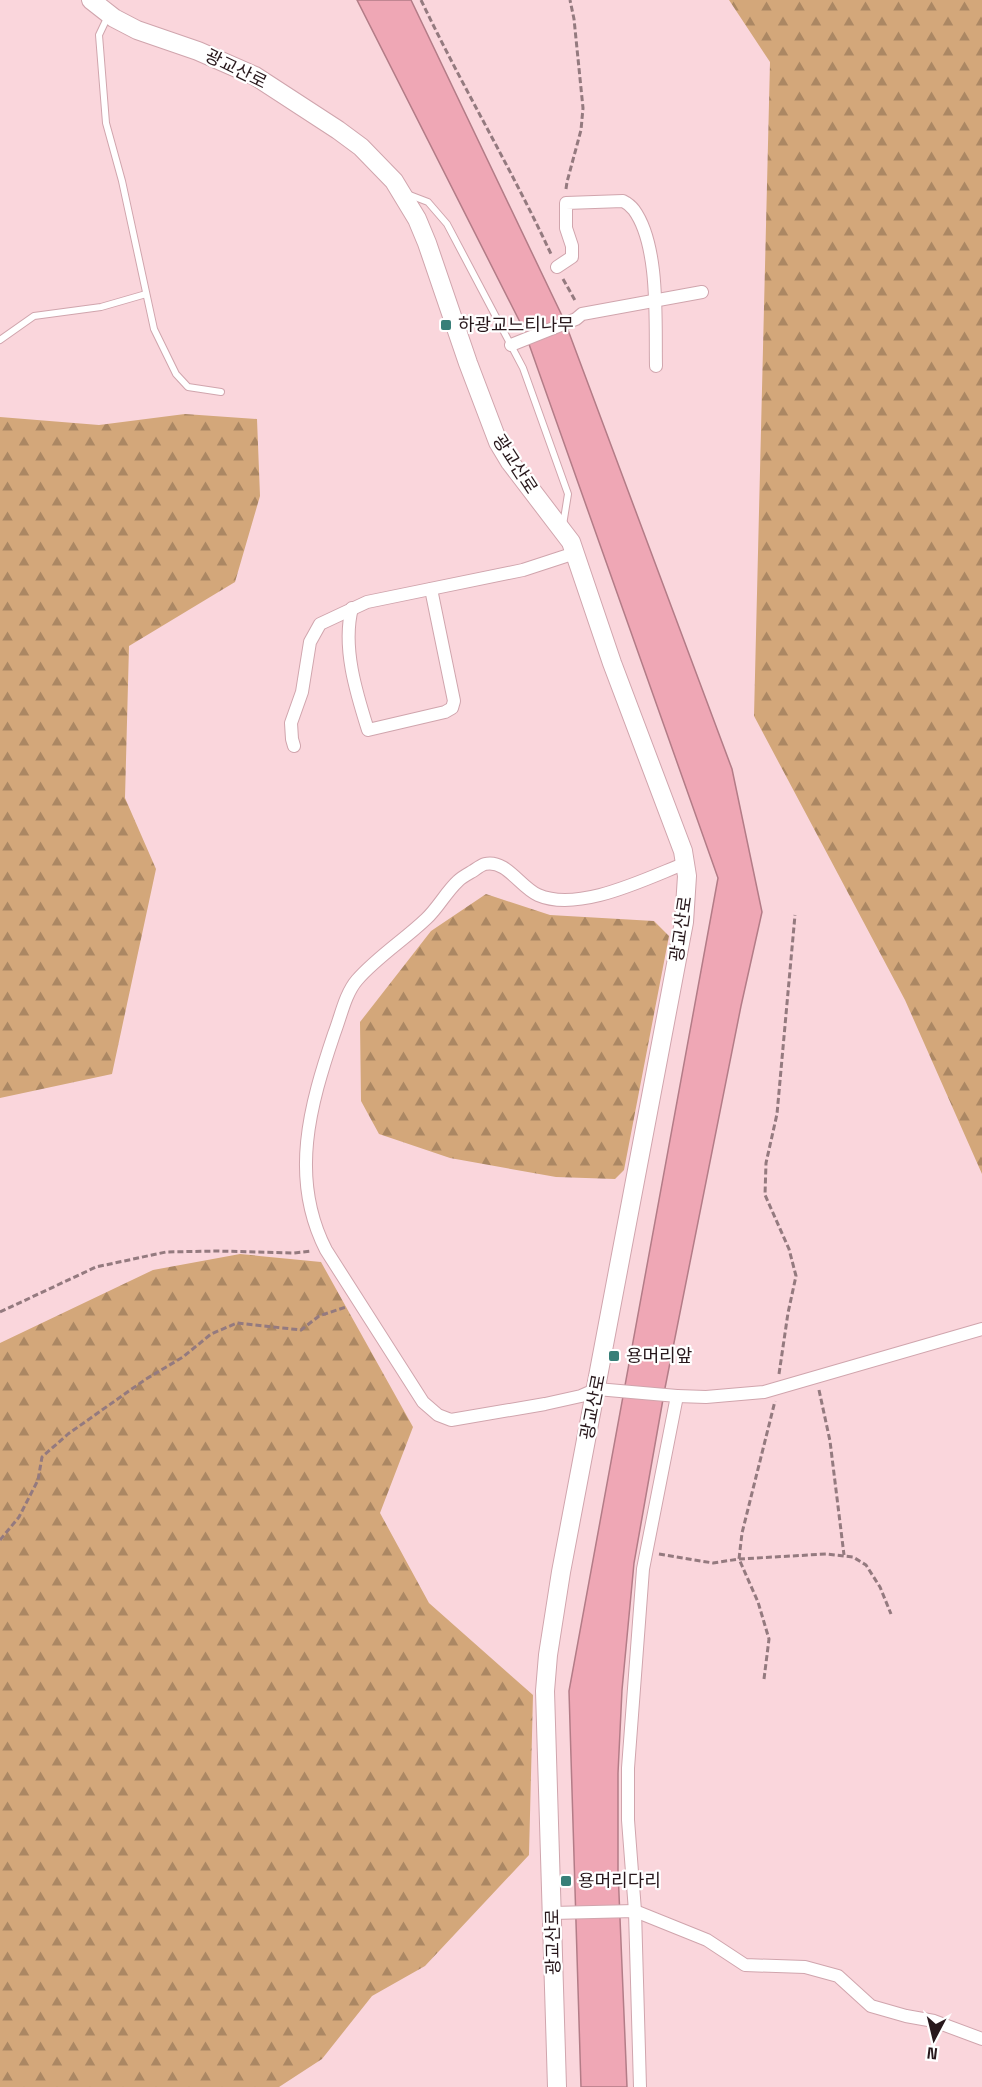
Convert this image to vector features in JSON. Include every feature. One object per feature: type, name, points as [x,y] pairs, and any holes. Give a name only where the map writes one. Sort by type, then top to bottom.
[{"type":"street","name":"광교산로","points":[[91,0],[109,15],[137,30],[198,51],[255,76],[361,147],[402,192],[427,243],[498,442],[510,462],[571,542],[612,663],[684,851],[687,896],[684,922],[605,1390],[561,1572],[548,1654],[545,1727],[559,1913],[557,2087]]},
{"type":"street","points":[[557,267],[572,257],[572,246],[565,216],[566,203],[623,201],[634,210],[645,233],[655,278],[656,366]]},
{"type":"street","points":[[511,345],[579,317],[702,292]]},
{"type":"street","points":[[294,746],[291,723],[302,692],[310,642],[320,624],[367,602],[523,570],[574,553]]},
{"type":"street","points":[[352,608],[350,649],[355,690],[368,729],[445,712],[452,708],[454,701],[431,589]]},
{"type":"street","points":[[686,863],[585,899],[555,899],[537,895],[501,865],[484,864],[458,880],[428,918],[357,980],[347,997],[324,1064],[307,1138],[304,1166],[310,1209],[316,1232],[326,1250],[423,1402],[438,1415],[451,1420],[545,1404],[605,1390],[706,1397],[764,1392],[982,1329]]},
{"type":"street","points":[[640,2087],[628,1820],[628,1768],[645,1552],[657,1504],[673,1396]]},
{"type":"street","points":[[559,1913],[633,1911],[707,1940],[746,1965],[805,1967],[838,1976],[871,2006],[934,2021],[982,2039]]},
{"type":"lane","points":[[109,15],[99,35],[106,123],[122,181],[154,329],[176,374],[188,387],[221,392]]},
{"type":"lane","points":[[402,192],[428,202],[447,224],[523,368],[568,494],[562,531]]},
{"type":"lane","points":[[0,340],[34,316],[101,307],[146,294]]},
{"type":"path","points":[[420,0],[524,196],[579,317]]},
{"type":"path","points":[[566,203],[567,182],[581,130],[583,108],[570,0]]},
{"type":"path","points":[[764,1679],[769,1639],[758,1602],[739,1559],[742,1533],[778,1388],[788,1313],[796,1276],[789,1249],[765,1195],[766,1163],[777,1114],[795,915]]},
{"type":"path","points":[[0,1312],[96,1267],[166,1252],[294,1253],[326,1250]]},
{"type":"path","points":[[0,1540],[19,1517],[38,1480],[42,1457],[68,1434],[146,1378],[183,1357],[211,1334],[237,1323],[301,1330],[319,1316],[360,1302]]},
{"type":"path","points":[[816,1377],[830,1441],[844,1556]]},
{"type":"path","points":[[645,1552],[712,1563],[739,1559],[826,1554],[853,1557],[866,1565],[880,1587],[891,1614]]},
{"type":"green space","points":[[729,0],[982,0],[982,1174],[905,1000],[754,716],[770,62]]},
{"type":"green space","points":[[185,414],[257,419],[260,496],[235,582],[129,646],[125,798],[156,869],[112,1074],[0,1098],[0,417],[99,425]]},
{"type":"green space","points":[[486,894],[550,915],[654,921],[669,936],[624,1170],[615,1179],[556,1177],[450,1158],[379,1134],[361,1101],[360,1022],[431,931]]},
{"type":"green space","points":[[240,1254],[321,1262],[413,1427],[380,1513],[429,1603],[533,1695],[529,1855],[425,1966],[372,1996],[322,2059],[279,2087],[0,2087],[0,1343],[153,1270]]},
{"type":"shaded area","points":[[357,0],[411,0],[565,322],[732,769],[762,912],[741,1006],[665,1388],[634,1563],[622,1690],[618,1773],[618,1870],[627,2087],[581,2087],[569,1691],[718,878],[524,330]]},
{"type":"place","name":"하광교느티나무","points":[[446,325]]},
{"type":"place","name":"용머리앞","points":[[614,1356]]},
{"type":"place","name":"용머리다리","points":[[566,1881]]}]
